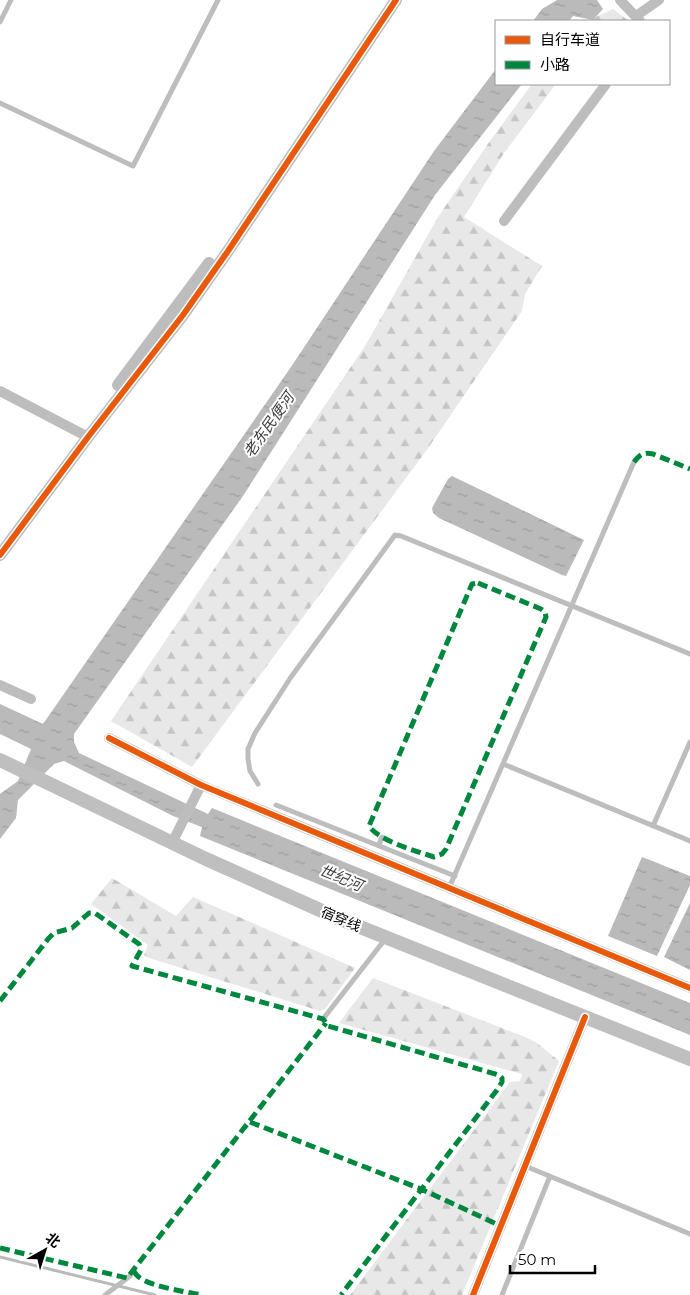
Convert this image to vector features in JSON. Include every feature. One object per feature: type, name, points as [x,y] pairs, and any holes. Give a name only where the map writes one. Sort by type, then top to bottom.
[{"type":"main road","name":"宿穿线","points":[[0,760],[176,837],[340,919],[690,1059]]},
{"type":"street","points":[[0,555],[85,434],[224,244],[387,0]]},
{"type":"street","points":[[0,542],[85,434],[183,315],[223,259],[396,0]]},
{"type":"street","points":[[620,0],[638,19],[659,0]]},
{"type":"street","points":[[504,220],[605,85]]},
{"type":"street","points":[[0,391],[85,434]]},
{"type":"street","points":[[0,685],[31,699]]},
{"type":"street","points":[[109,738],[201,785],[690,988]]},
{"type":"street","points":[[176,837],[201,785]]},
{"type":"street","points":[[473,1295],[585,1017]]},
{"type":"lane","points":[[0,22],[11,0]]},
{"type":"lane","points":[[0,103],[133,166],[218,0]]},
{"type":"lane","points":[[449,888],[634,462]]},
{"type":"lane","points":[[258,784],[250,771],[248,759],[248,748],[255,733],[290,677],[395,536],[401,536],[690,654]]},
{"type":"lane","points":[[653,826],[690,742]]},
{"type":"lane","points":[[503,764],[690,841]]},
{"type":"lane","points":[[276,805],[454,876]]},
{"type":"lane","points":[[379,845],[382,837]]},
{"type":"lane","points":[[323,1019],[386,938]]},
{"type":"lane","points":[[525,1166],[690,1234]]},
{"type":"lane","points":[[502,1295],[550,1176]]},
{"type":"lane","points":[[105,1295],[130,1276]]},
{"type":"green space","points":[[613,9],[628,20],[589,20]]},
{"type":"green space","points":[[531,85],[555,85],[504,153],[464,217],[542,266],[525,294],[522,311],[426,451],[192,767],[111,721],[365,346],[438,217]]},
{"type":"green space","points":[[112,878],[176,916],[193,897],[355,968],[325,1009],[320,1011],[149,958],[144,955],[148,945],[91,904]]},
{"type":"green space","points":[[373,978],[525,1037],[537,1043],[559,1061],[462,1295],[350,1295],[510,1082],[520,1081],[522,1074],[339,1023]]},
{"type":"water","points":[[557,0],[597,0],[603,9],[593,20],[573,16],[570,20],[534,20],[542,9]]},
{"type":"water","points":[[495,70],[495,85],[521,85],[435,195],[243,496],[74,734],[74,742],[79,753],[208,814],[212,808],[690,1003],[690,1035],[200,836],[202,827],[173,816],[64,761],[54,764],[18,800],[16,818],[0,839],[0,794],[18,781],[31,749],[0,734],[0,704],[43,724],[291,367],[434,151]]},
{"type":"water","points":[[452,476],[584,540],[566,576],[439,518],[433,513],[432,508],[448,479]]},
{"type":"water","points":[[642,857],[690,876],[690,885],[657,956],[608,936]]},
{"type":"water","points":[[690,903],[690,970],[664,957]]},
{"type":"waterway","points":[[0,1257],[155,1295]]},
{"type":"marked path","points":[[634,462],[642,454],[650,453],[690,469]]},
{"type":"marked path","points":[[478,583],[541,609],[545,612],[546,617],[446,849],[442,854],[434,857],[389,841],[369,826],[472,584],[478,583]]},
{"type":"marked path","points":[[0,1001],[54,933],[72,928],[89,913],[95,913],[139,944],[141,950],[132,966],[323,1019],[328,1026],[499,1075],[502,1078],[502,1082],[497,1090],[341,1295]]},
{"type":"marked path","points":[[0,1248],[127,1278],[326,1023]]},
{"type":"marked path","points":[[250,1122],[421,1189],[501,1226]]},
{"type":"marked path","points":[[134,1271],[144,1281],[174,1290],[201,1295]]},
{"type":"cycle path","points":[[0,555],[88,437],[183,315],[396,0]]},
{"type":"cycle path","points":[[109,738],[201,785],[690,988]]},
{"type":"cycle path","points":[[473,1295],[585,1017]]},
{"type":"water label","name":"老东民便河","points":[[269,425]]},
{"type":"water label","name":"世纪河","points":[[341,878]]}]
